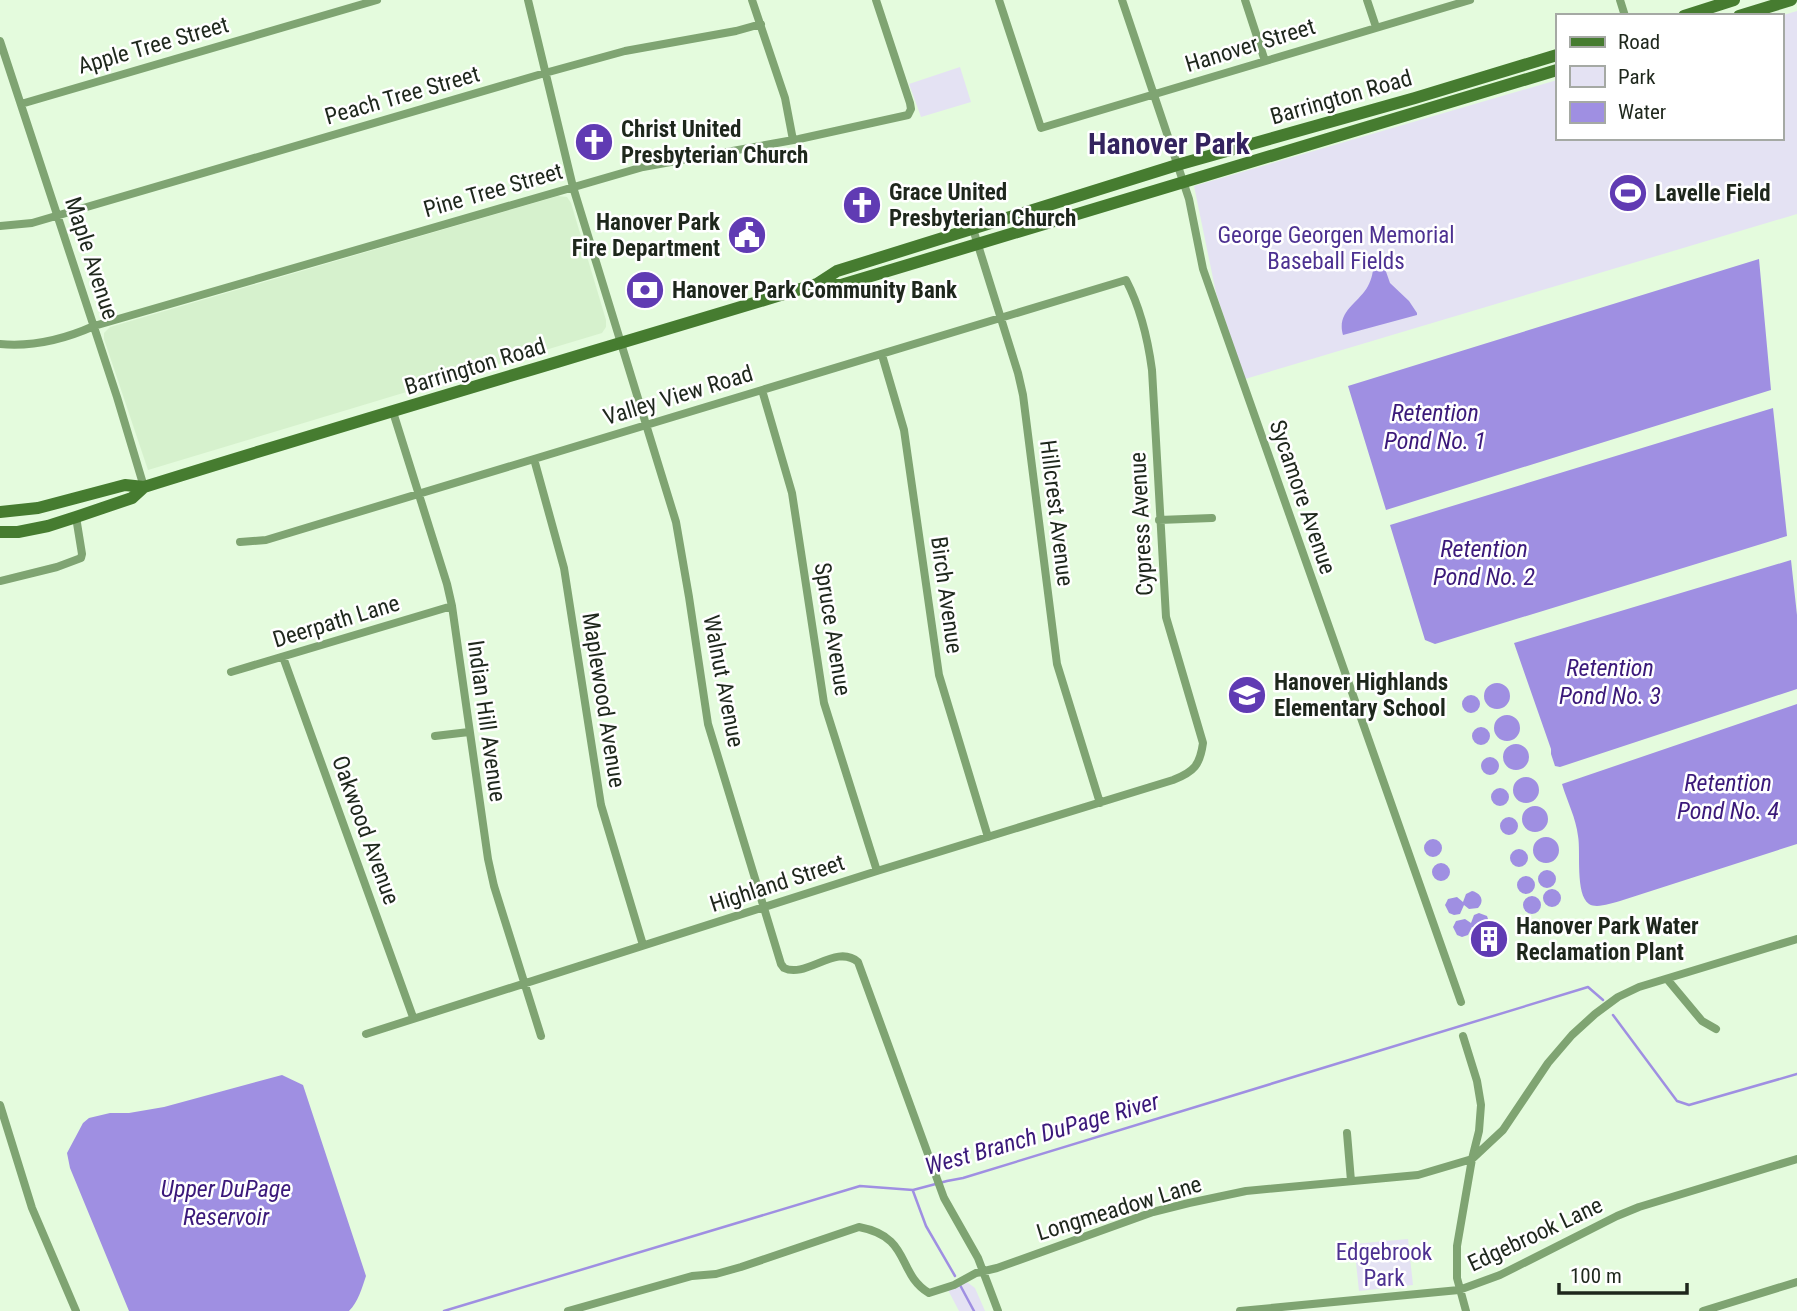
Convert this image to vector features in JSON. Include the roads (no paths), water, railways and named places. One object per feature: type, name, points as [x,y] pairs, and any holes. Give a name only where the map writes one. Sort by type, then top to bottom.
[{"type":"main road","points":[[1690,14],[1734,0]]},
{"type":"main road","points":[[1746,14],[1791,0]]},
{"type":"main road","name":"Barrington Road","points":[[0,512],[38,508],[125,485],[144,487],[817,284],[837,271],[1177,165],[1556,55]]},
{"type":"main road","name":"Barrington Road","points":[[817,284],[841,285],[1556,70]]},
{"type":"main road","name":"Barrington Road","points":[[0,532],[18,532],[48,526],[132,498],[144,487]]},
{"type":"street","name":"Apple Tree Street","points":[[21,103],[377,0]]},
{"type":"street","name":"Walnut Avenue","points":[[528,0],[573,187],[676,522],[708,724],[784,968],[793,971],[842,956],[858,961],[944,1198],[978,1258],[998,1311]]},
{"type":"street","points":[[752,0],[785,98],[793,140]]},
{"type":"street","name":"Pine Tree Street","points":[[0,344],[50,342],[94,326],[643,167],[793,140],[908,115],[910,103],[876,0]]},
{"type":"street","name":"Hanover Street","points":[[999,0],[1041,128],[1470,0]]},
{"type":"street","name":"Sycamore Avenue","points":[[1122,0],[1189,199],[1203,270],[1461,1002]]},
{"type":"street","points":[[1245,0],[1265,61]]},
{"type":"street","points":[[1367,0],[1376,27]]},
{"type":"street","name":"Peach Tree Street","points":[[0,226],[32,223],[58,216],[625,51],[761,24]]},
{"type":"street","name":"Maple Avenue","points":[[0,41],[144,487]]},
{"type":"street","name":"Hillcrest Avenue","points":[[973,229],[1023,396],[1057,664],[1100,803]]},
{"type":"street","name":"Valley View Road","points":[[240,542],[266,540],[1126,280]]},
{"type":"street","name":"Cypress Avenue","points":[[1126,280],[1148,346],[1152,370],[1166,617],[1203,743],[1197,764]]},
{"type":"street","name":"Birch Avenue","points":[[881,355],[901,418],[939,675],[988,837]]},
{"type":"street","name":"Spruce Avenue","points":[[762,390],[792,493],[824,703],[877,871]]},
{"type":"street","name":"Indian Hill Avenue","points":[[393,412],[447,584],[491,873],[541,1036]]},
{"type":"street","name":"Maplewood Avenue","points":[[534,458],[562,556],[601,805],[643,945]]},
{"type":"street","points":[[0,581],[57,567],[81,558],[76,517]]},
{"type":"street","points":[[1159,520],[1212,518]]},
{"type":"street","name":"Deerpath Lane","points":[[231,672],[452,606]]},
{"type":"street","name":"Oakwood Avenue","points":[[283,657],[414,1017]]},
{"type":"street","points":[[435,736],[469,732]]},
{"type":"street","name":"Highland Street","points":[[366,1034],[1173,780],[1190,773],[1197,764]]},
{"type":"street","name":"Longmeadow Lane","points":[[568,1311],[692,1276],[716,1274],[741,1267],[859,1227],[888,1238],[920,1288],[929,1293],[954,1285],[976,1273],[1153,1212],[1246,1191],[1418,1175],[1472,1159],[1503,1130],[1548,1063],[1595,1014],[1639,987],[1797,939]]},
{"type":"street","points":[[1667,979],[1702,1021],[1716,1029]]},
{"type":"street","points":[[1463,1036],[1478,1081],[1481,1105],[1479,1131],[1457,1246],[1459,1290],[1466,1311]]},
{"type":"street","points":[[0,1105],[32,1208],[76,1311]]},
{"type":"street","points":[[1347,1133],[1351,1181]]},
{"type":"street","name":"Edgebrook Lane","points":[[1240,1311],[1459,1290],[1500,1275],[1639,1207],[1797,1158]]},
{"type":"street","points":[[1703,1311],[1797,1282]]},
{"type":"water","name":"Retention Pond No. 1","points":[[1759,259],[1771,390],[1386,510],[1348,386]]},
{"type":"water","points":[[1381,261],[1390,283],[1409,301],[1417,315],[1343,335],[1345,313],[1368,286],[1374,263]]},
{"type":"water","name":"Retention Pond No. 2","points":[[1773,408],[1787,536],[1435,644],[1425,640],[1390,525]]},
{"type":"water","name":"Retention Pond No. 3","points":[[1791,560],[1797,615],[1797,689],[1560,767],[1555,766],[1514,643]]},
{"type":"water","points":[[1497,683],[1506,687],[1510,696],[1506,705],[1497,709],[1488,705],[1484,696],[1488,687]]},
{"type":"water","points":[[1471,695],[1477,698],[1480,704],[1477,710],[1471,713],[1465,710],[1462,704],[1465,698]]},
{"type":"water","name":"Retention Pond No. 4","points":[[1797,704],[1797,844],[1620,901],[1600,906],[1589,904],[1580,882],[1577,829],[1562,784]]},
{"type":"water","points":[[1507,715],[1516,719],[1520,728],[1516,737],[1507,741],[1498,737],[1494,728],[1498,719]]},
{"type":"water","points":[[1481,727],[1487,730],[1490,736],[1487,742],[1481,745],[1475,742],[1472,736],[1475,730]]},
{"type":"water","points":[[1516,744],[1525,748],[1529,757],[1525,766],[1516,770],[1507,766],[1503,757],[1507,748]]},
{"type":"water","points":[[1490,757],[1498,762],[1499,766],[1494,774],[1490,775],[1482,770],[1481,766],[1486,758]]},
{"type":"water","points":[[1526,777],[1535,781],[1539,790],[1535,799],[1526,803],[1517,799],[1513,790],[1517,781]]},
{"type":"water","points":[[1500,788],[1506,791],[1509,797],[1506,803],[1500,806],[1494,803],[1491,797],[1494,791]]},
{"type":"water","points":[[1535,806],[1544,810],[1548,819],[1544,828],[1535,832],[1526,828],[1522,819],[1526,810]]},
{"type":"water","points":[[1509,817],[1515,820],[1518,826],[1515,832],[1509,835],[1503,832],[1500,826],[1503,820]]},
{"type":"water","points":[[1546,837],[1555,841],[1559,850],[1555,859],[1546,863],[1537,859],[1533,850],[1537,841]]},
{"type":"water","points":[[1433,839],[1441,844],[1442,848],[1437,856],[1433,857],[1425,852],[1424,848],[1429,840]]},
{"type":"water","points":[[1519,849],[1525,852],[1528,858],[1525,864],[1519,867],[1513,864],[1510,858],[1513,852]]},
{"type":"water","points":[[1441,863],[1449,868],[1450,872],[1445,880],[1441,881],[1433,876],[1432,872],[1437,864]]},
{"type":"water","points":[[1547,870],[1553,873],[1556,879],[1553,885],[1547,888],[1541,885],[1538,879],[1541,873]]},
{"type":"water","points":[[1526,876],[1532,879],[1535,885],[1532,891],[1526,894],[1520,891],[1517,885],[1520,879]]},
{"type":"water","points":[[1552,889],[1560,894],[1561,898],[1556,906],[1552,907],[1544,902],[1543,898],[1548,890]]},
{"type":"water","points":[[1472,891],[1481,898],[1478,908],[1469,909],[1464,905],[1460,914],[1449,913],[1445,905],[1448,899],[1457,897],[1463,902],[1466,894]]},
{"type":"water","points":[[1532,896],[1538,899],[1541,905],[1538,911],[1532,914],[1526,911],[1523,905],[1526,899]]},
{"type":"water","points":[[1479,913],[1487,916],[1487,927],[1480,931],[1472,927],[1468,935],[1457,935],[1453,927],[1456,921],[1465,919],[1471,923],[1474,915]]},
{"type":"water","name":"Upper DuPage Reservoir","points":[[282,1075],[303,1085],[366,1276],[355,1303],[349,1311],[129,1311],[70,1168],[67,1153],[83,1123],[89,1118],[164,1107]]},
{"type":"waterway","name":"West Branch DuPage River","points":[[444,1311],[860,1186],[913,1190],[963,1178],[1588,987],[1603,1000]]},
{"type":"waterway","name":"West Branch DuPage River","points":[[1613,1015],[1677,1101],[1689,1105],[1797,1074]]},
{"type":"waterway","points":[[913,1191],[926,1226],[955,1276]]},
{"type":"waterway","points":[[960,1285],[974,1311]]},
{"type":"place","name":"Christ United Presbyterian Church","points":[[594,142]]},
{"type":"place","name":"Lavelle Field","points":[[1628,193]]},
{"type":"place","name":"Grace United Presbyterian Church","points":[[862,205]]},
{"type":"place","name":"Hanover Park Fire Department","points":[[747,235]]},
{"type":"place","name":"Hanover Park Community Bank","points":[[645,290]]},
{"type":"place","name":"Hanover Highlands Elementary School","points":[[1247,695]]},
{"type":"place","name":"Hanover Park Water Reclamation Plant","points":[[1489,939]]},
{"type":"district","name":"Hanover Park","points":[[1169,144]]},
{"type":"park label","name":"George Georgen Memorial Baseball Fields","points":[[1336,248]]},
{"type":"park label","name":"Edgebrook Park","points":[[1384,1265]]}]
